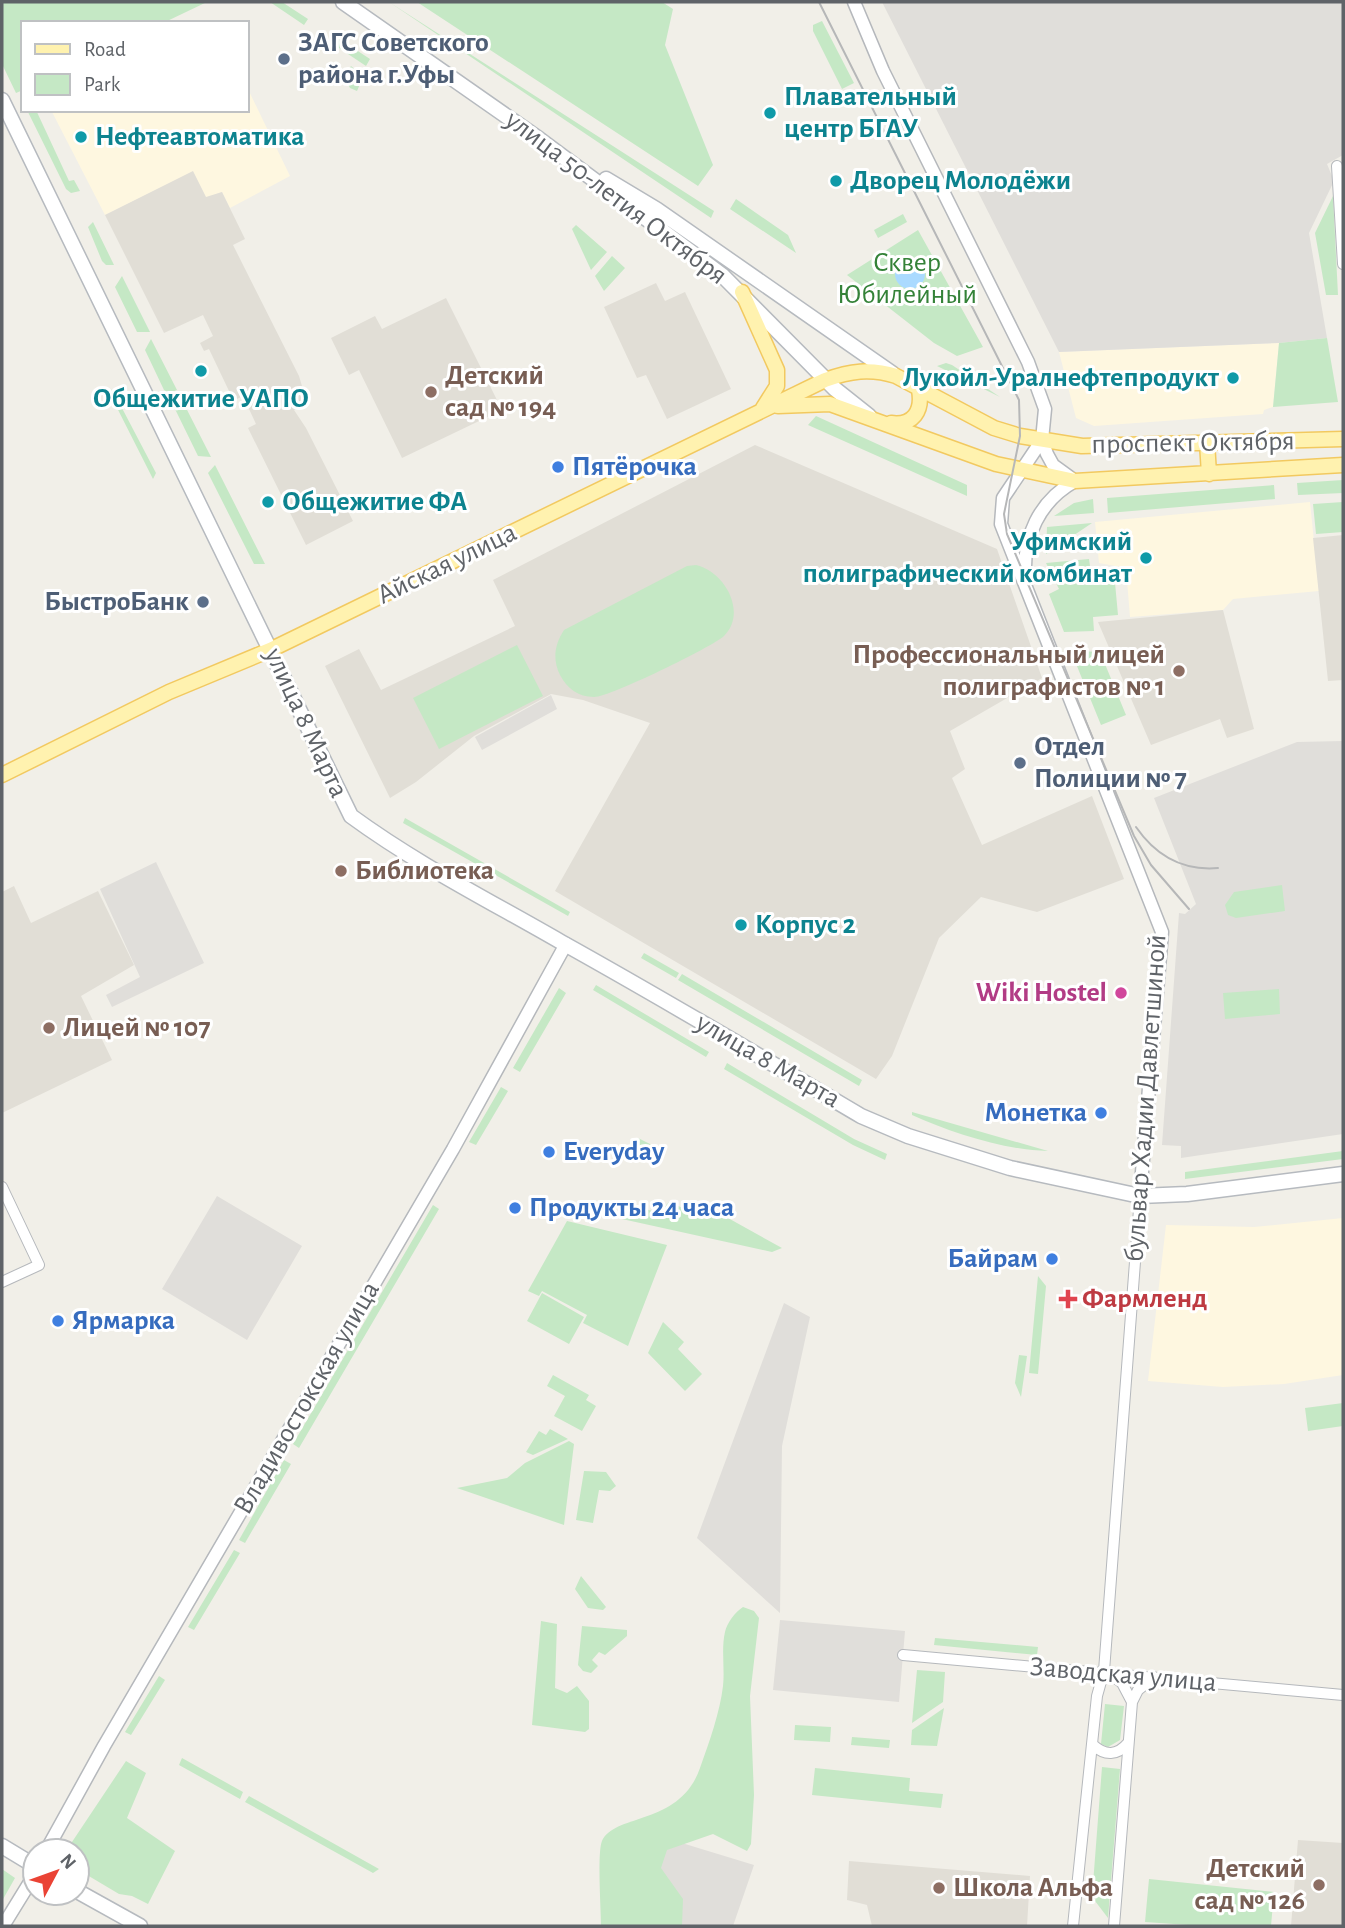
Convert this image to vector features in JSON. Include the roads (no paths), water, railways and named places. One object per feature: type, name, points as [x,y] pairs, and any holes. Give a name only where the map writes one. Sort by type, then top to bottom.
[{"type":"main road","name":"улица 50-летия Октября","points":[[343,2],[539,139],[688,248],[742,292],[825,380],[876,419]]},
{"type":"main road","name":"улица 8 Марта","points":[[2,100],[351,816],[401,852],[480,900],[566,944],[861,1116],[889,1129],[1010,1168],[1140,1196],[1187,1194],[1343,1174]]},
{"type":"main road","points":[[539,139],[656,209],[919,390],[994,428],[1042,440]]},
{"type":"main road","points":[[742,292],[763,333],[777,370],[777,386],[763,409]]},
{"type":"main road","name":"Айская улица","points":[[2,775],[169,692],[240,660],[270,650],[825,380],[866,370],[896,376]]},
{"type":"main road","points":[[876,419],[900,424],[915,417],[921,400],[919,390]]},
{"type":"main road","name":"улица 50-летия Октября","points":[[763,409],[815,403],[876,419],[961,453],[1021,471],[1075,481]]},
{"type":"main road","name":"проспект Октября","points":[[1042,440],[1099,447],[1343,439]]},
{"type":"main road","points":[[1207,442],[1209,474]]},
{"type":"main road","name":"проспект Октября","points":[[1075,481],[1343,465]]},
{"type":"main road","points":[[2,1846],[21,1858]]},
{"type":"main road","points":[[91,1899],[140,1926]]},
{"type":"street","points":[[853,2],[883,71],[1028,362],[1045,409],[1042,440],[1053,465],[1075,481],[1046,503],[1034,524],[1024,560],[1026,592]]},
{"type":"street","points":[[1337,166],[1343,264]]},
{"type":"street","name":"бульвар Хадии Давлетшиной","points":[[1042,440],[1003,498],[999,513],[1026,592],[1107,787],[1162,932],[1104,1671],[1073,1926]]},
{"type":"street","name":"Владивостокская улица","points":[[54,1837],[104,1746],[453,1149],[566,944]]},
{"type":"street","points":[[2,1187],[39,1265],[2,1282]]},
{"type":"street","name":"Заводская улица","points":[[903,1655],[1104,1671],[1343,1695]]},
{"type":"street","points":[[1104,1671],[1122,1683],[1132,1702]]},
{"type":"street","points":[[1114,1926],[1132,1702],[1138,1690],[1154,1677]]},
{"type":"street","points":[[1093,1745],[1108,1754],[1115,1754],[1128,1743]]},
{"type":"street","points":[[3,1923],[21,1895]]},
{"type":"water","points":[[910,259],[921,263],[925,274],[921,285],[910,289],[899,285],[895,274],[899,263]]},
{"type":"tram line","points":[[819,2],[1019,400],[1020,436],[1004,514],[1007,534],[1134,836],[1151,865],[1189,909]]},
{"type":"tram line","points":[[1136,827],[1152,846],[1171,860],[1193,867],[1218,868]]},
{"type":"place","name":"ЗАГС Советского района г.Уфы","points":[[284,59]]},
{"type":"place","name":"Плавательный центр БГАУ","points":[[770,113]]},
{"type":"place","name":"Нефтеавтоматика","points":[[81,137]]},
{"type":"place","name":"Дворец Молодёжи","points":[[836,181]]},
{"type":"place","name":"Общежитие УАПО","points":[[201,371]]},
{"type":"place","name":"Лукойл-Уралнефтепродукт","points":[[1233,378]]},
{"type":"place","name":"Детский сад № 194","points":[[431,392]]},
{"type":"place","name":"Пятёрочка","points":[[558,467]]},
{"type":"place","name":"Общежитие ФА","points":[[268,502]]},
{"type":"place","name":"Уфимский полиграфический комбинат","points":[[1146,558]]},
{"type":"place","name":"БыстроБанк","points":[[203,602]]},
{"type":"place","name":"Профессиональный лицей полиграфистов № 1","points":[[1179,671]]},
{"type":"place","name":"Отдел Полиции № 7","points":[[1020,763]]},
{"type":"place","name":"Библиотека","points":[[341,871]]},
{"type":"place","name":"Корпус 2","points":[[741,925]]},
{"type":"place","name":"Wiki Hostel","points":[[1121,993]]},
{"type":"place","name":"Лицей № 107","points":[[49,1028]]},
{"type":"place","name":"Монетка","points":[[1101,1113]]},
{"type":"place","name":"Everyday","points":[[549,1152]]},
{"type":"place","name":"Продукты 24 часа","points":[[515,1208]]},
{"type":"place","name":"Байрам","points":[[1052,1259]]},
{"type":"place","name":"Фармленд","points":[[1068,1299]]},
{"type":"place","name":"Ярмарка","points":[[58,1321]]},
{"type":"place","name":"Детский сад № 126","points":[[1319,1885]]},
{"type":"place","name":"Школа Альфа","points":[[939,1888]]},
{"type":"park label","name":"Сквер Юбилейный","points":[[907,279]]}]
